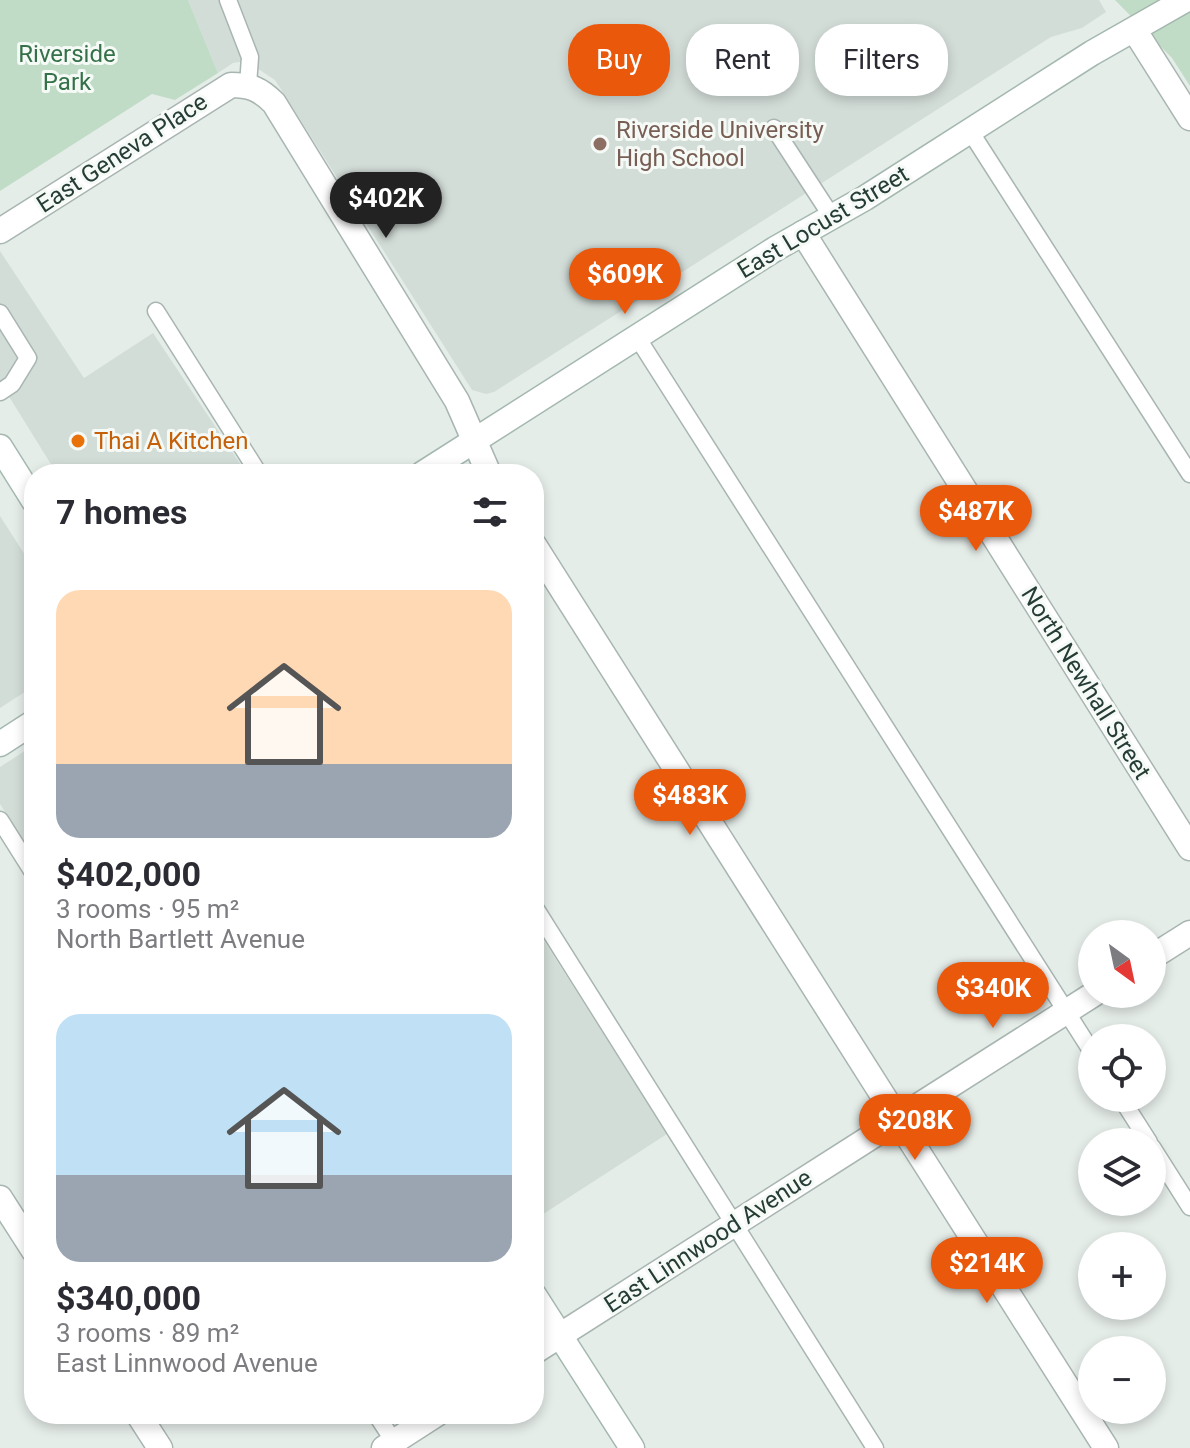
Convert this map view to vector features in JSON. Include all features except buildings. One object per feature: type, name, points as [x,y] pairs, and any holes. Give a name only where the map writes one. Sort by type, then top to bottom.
[{"type":"street","name":"East Locust Street","points":[[438,464],[1092,53],[1177,5]]},
{"type":"street","points":[[1135,31],[1190,118]]},
{"type":"street","name":"East Geneva Place","points":[[0,231],[211,95],[231,85],[248,85]]},
{"type":"street","points":[[248,85],[262,91],[274,103],[457,401],[484,464]]},
{"type":"street","name":"North Newhall Street","points":[[803,233],[1190,848]]},
{"type":"street","points":[[0,447],[24,485]]},
{"type":"street","points":[[544,561],[887,1102]]},
{"type":"street","points":[[0,744],[24,728]]},
{"type":"street","points":[[1166,948],[1190,933]]},
{"type":"street","points":[[918,1106],[1078,1004]]},
{"type":"street","points":[[900,1097],[918,1106],[921,1124],[919,1131],[909,1138],[896,1140],[882,1130],[879,1115],[887,1102],[900,1097]]},
{"type":"street","name":"East Linnwood Avenue","points":[[544,1345],[882,1130]]},
{"type":"street","points":[[909,1138],[1106,1448]]},
{"type":"street","points":[[0,1198],[24,1235]]},
{"type":"street","points":[[544,1310],[632,1448]]},
{"type":"street","points":[[144,1424],[160,1448]]},
{"type":"street","points":[[392,1446],[423,1424]]},
{"type":"lane","points":[[228,0],[250,57],[248,85]]},
{"type":"lane","points":[[774,128],[832,217]]},
{"type":"lane","points":[[970,131],[1190,474]]},
{"type":"lane","points":[[156,311],[253,464]]},
{"type":"lane","points":[[0,313],[28,358],[12,384],[0,392]]},
{"type":"lane","points":[[637,337],[1078,1029]]},
{"type":"lane","points":[[0,820],[24,858]]},
{"type":"lane","points":[[544,922],[875,1448]]},
{"type":"lane","points":[[1166,1169],[1190,1207]]},
{"type":"lane","points":[[381,1424],[392,1446]]},
{"type":"shaded area","name":"Riverside University High School","points":[[188,0],[1099,0],[1106,12],[1082,28],[1051,37],[494,392],[486,394],[472,390],[275,80],[246,61],[233,63],[218,73]]},
{"type":"shaded area","points":[[0,251],[84,378],[153,333],[240,464],[51,464],[0,382]]},
{"type":"shaded area","points":[[0,516],[24,553],[24,692],[0,708]]},
{"type":"shaded area","points":[[24,751],[24,842],[0,804],[0,767]]},
{"type":"shaded area","points":[[544,941],[667,1134],[544,1214]]},
{"type":"green space","name":"Riverside Park","points":[[0,0],[188,0],[218,73],[175,100],[152,94],[0,191]]},
{"type":"green space","points":[[1115,0],[1190,0],[1190,86],[1172,58]]},
{"type":"place","name":"Riverside University High School","points":[[600,144]]},
{"type":"place","name":"Thai A Kitchen","points":[[78,441]]}]
